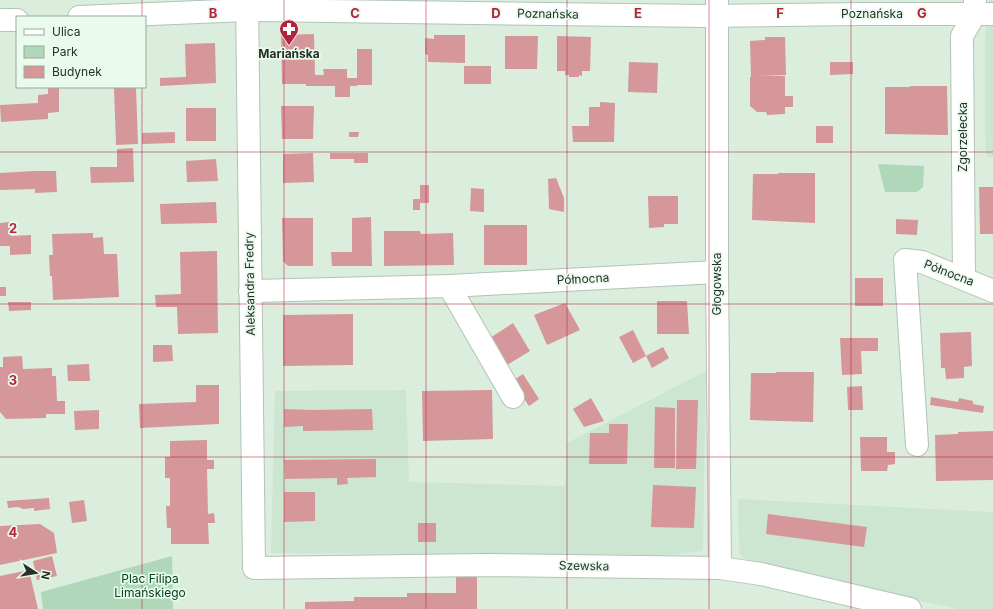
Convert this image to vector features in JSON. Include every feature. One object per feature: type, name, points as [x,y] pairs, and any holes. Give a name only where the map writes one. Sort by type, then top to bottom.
[{"type":"street","name":"Poznańska","points":[[93,16],[247,5],[717,8],[860,14],[981,9]]},
{"type":"street","name":"Aleksandra Fredry","points":[[247,5],[254,568]]},
{"type":"street","name":"Głogowska","points":[[717,8],[717,272],[720,568]]},
{"type":"street","name":"Zgorzelecka","points":[[964,278],[962,36],[981,9]]},
{"type":"street","points":[[0,20],[16,20]]},
{"type":"street","name":"Północna","points":[[917,445],[905,260],[922,262],[993,291]]},
{"type":"street","name":"Północna","points":[[250,291],[450,286],[717,272]]},
{"type":"street","points":[[450,286],[513,397]]},
{"type":"street","name":"Szewska","points":[[254,568],[485,564],[720,568],[761,574],[910,609]]},
{"type":"shaded area","points":[[989,0],[993,0],[993,157],[986,157],[985,135],[985,36]]},
{"type":"shaded area","points":[[706,371],[703,551],[670,555],[271,553],[275,391],[406,390],[409,482],[565,486],[567,443]]},
{"type":"shaded area","points":[[738,499],[993,512],[993,609],[958,609],[750,563],[739,553]]},
{"type":"green space","points":[[878,164],[924,166],[923,187],[917,192],[885,192]]},
{"type":"green space","name":"Plac Filipa Limańskiego","points":[[172,556],[173,609],[43,609],[41,592]]},
{"type":"building","points":[[314,34],[315,75],[324,75],[323,69],[347,69],[347,78],[357,78],[357,49],[372,49],[372,85],[350,86],[350,97],[335,97],[335,86],[282,84],[281,35]]},
{"type":"building","points":[[434,35],[465,35],[465,63],[428,62],[428,55],[425,54],[425,38],[434,39]]},
{"type":"building","points":[[505,36],[538,36],[537,69],[505,69]]},
{"type":"building","points":[[557,36],[591,37],[590,71],[582,71],[582,76],[579,75],[579,77],[569,77],[569,75],[565,75],[565,71],[557,71]]},
{"type":"building","points":[[765,37],[785,37],[786,75],[759,76],[785,76],[785,96],[793,96],[793,107],[785,107],[785,114],[767,115],[766,112],[757,112],[750,106],[750,41],[765,40]]},
{"type":"building","points":[[215,43],[216,83],[160,86],[160,78],[186,77],[185,44]]},
{"type":"building","points":[[629,62],[658,63],[657,93],[628,92]]},
{"type":"building","points":[[830,62],[853,62],[853,74],[830,75]]},
{"type":"building","points":[[464,66],[491,66],[491,84],[464,84]]},
{"type":"building","points":[[947,86],[948,135],[885,134],[885,87]]},
{"type":"building","points":[[48,88],[59,88],[59,112],[48,113],[48,119],[1,122],[0,105],[38,103],[38,95],[48,94]]},
{"type":"building","points":[[114,88],[136,88],[138,144],[116,145]]},
{"type":"building","points":[[600,102],[615,103],[614,142],[573,142],[572,126],[589,126],[589,107],[600,107]]},
{"type":"building","points":[[281,106],[314,106],[313,139],[282,139]]},
{"type":"building","points":[[186,108],[216,108],[216,141],[186,141]]},
{"type":"building","points":[[816,126],[833,126],[833,143],[816,143]]},
{"type":"building","points":[[175,132],[175,143],[142,144],[142,133]]},
{"type":"building","points":[[349,132],[359,132],[358,137],[349,137]]},
{"type":"building","points":[[133,148],[134,182],[91,183],[90,167],[117,167],[117,149]]},
{"type":"building","points":[[313,153],[314,182],[283,183],[283,154]]},
{"type":"building","points":[[330,153],[368,153],[368,163],[354,163],[354,159],[330,159]]},
{"type":"building","points":[[216,159],[218,181],[187,182],[186,161]]},
{"type":"building","points":[[56,171],[57,192],[35,193],[35,189],[0,190],[0,173]]},
{"type":"building","points":[[815,173],[815,223],[752,220],[753,174]]},
{"type":"building","points":[[556,178],[564,198],[564,212],[549,209],[548,179]]},
{"type":"building","points":[[420,185],[429,185],[429,203],[420,203]]},
{"type":"building","points":[[979,187],[993,187],[993,234],[980,234]]},
{"type":"building","points":[[471,188],[484,189],[484,212],[470,211]]},
{"type":"building","points":[[648,196],[678,196],[678,224],[664,224],[664,227],[649,228]]},
{"type":"building","points":[[413,199],[420,199],[420,210],[413,210]]},
{"type":"building","points":[[216,202],[217,223],[161,224],[160,204]]},
{"type":"building","points":[[371,217],[372,266],[332,266],[331,252],[352,252],[352,218]]},
{"type":"building","points":[[282,218],[313,218],[313,266],[288,266],[283,261]]},
{"type":"building","points":[[896,219],[918,220],[917,235],[896,234]]},
{"type":"building","points":[[10,222],[11,236],[31,235],[31,254],[10,255],[10,246],[0,246],[0,223]]},
{"type":"building","points":[[484,225],[527,225],[527,265],[484,265]]},
{"type":"building","points":[[384,231],[420,231],[421,234],[453,233],[454,265],[384,266]]},
{"type":"building","points":[[93,233],[93,238],[103,237],[104,254],[117,254],[119,297],[53,300],[49,255],[53,255],[52,234]]},
{"type":"building","points":[[217,251],[218,333],[178,334],[177,307],[156,307],[155,295],[181,294],[180,252]]},
{"type":"building","points":[[855,278],[883,278],[883,306],[855,306]]},
{"type":"building","points":[[0,287],[6,287],[6,296],[0,296]]},
{"type":"building","points":[[657,301],[687,301],[689,334],[657,334]]},
{"type":"building","points":[[8,302],[31,302],[31,310],[9,311]]},
{"type":"building","points":[[565,303],[580,330],[547,345],[534,315]]},
{"type":"building","points":[[353,314],[353,365],[283,366],[283,315]]},
{"type":"building","points":[[513,323],[530,351],[504,367],[487,340]]},
{"type":"building","points":[[633,330],[646,356],[633,363],[619,337]]},
{"type":"building","points":[[971,332],[972,366],[964,367],[964,378],[946,379],[945,368],[941,368],[940,333]]},
{"type":"building","points":[[840,338],[878,338],[878,351],[861,351],[862,374],[842,375]]},
{"type":"building","points":[[153,345],[172,345],[173,361],[153,362]]},
{"type":"building","points":[[663,347],[669,358],[652,368],[646,356]]},
{"type":"building","points":[[22,356],[23,369],[52,368],[52,376],[56,376],[57,401],[65,401],[65,414],[46,414],[46,418],[6,419],[0,412],[0,367],[3,367],[3,357]]},
{"type":"building","points":[[89,364],[90,381],[68,381],[67,365]]},
{"type":"building","points":[[814,372],[813,422],[750,420],[751,373]]},
{"type":"building","points":[[523,374],[539,399],[529,406],[512,381]]},
{"type":"building","points":[[196,385],[219,385],[219,424],[140,428],[139,404],[196,402]]},
{"type":"building","points":[[862,386],[863,410],[848,410],[847,387]]},
{"type":"building","points":[[492,390],[493,439],[423,441],[422,391]]},
{"type":"building","points":[[931,397],[958,402],[959,398],[973,401],[973,404],[984,406],[983,413],[930,405]]},
{"type":"building","points":[[591,398],[604,421],[584,427],[573,409]]},
{"type":"building","points":[[677,400],[698,400],[696,469],[676,469]]},
{"type":"building","points":[[655,407],[675,408],[675,468],[654,468]]},
{"type":"building","points":[[284,409],[372,409],[373,430],[303,431],[303,426],[284,427]]},
{"type":"building","points":[[99,410],[99,429],[75,430],[74,411]]},
{"type":"building","points":[[609,424],[628,424],[627,464],[589,464],[590,433],[609,433]]},
{"type":"building","points":[[993,431],[993,480],[936,481],[935,435],[958,434],[958,432]]},
{"type":"building","points":[[860,437],[887,437],[887,452],[895,452],[895,464],[888,465],[887,471],[861,471]]},
{"type":"building","points":[[207,440],[207,460],[214,460],[214,469],[207,469],[208,514],[214,513],[215,523],[208,523],[209,544],[171,544],[171,528],[167,528],[166,506],[170,506],[170,478],[165,478],[165,457],[170,457],[170,441]]},
{"type":"building","points":[[376,459],[376,477],[347,478],[348,484],[337,485],[337,478],[285,479],[284,460]]},
{"type":"building","points":[[653,485],[696,487],[694,528],[651,527]]},
{"type":"building","points":[[284,492],[315,492],[315,521],[284,522]]},
{"type":"building","points":[[49,498],[50,509],[34,511],[34,508],[8,508],[7,501]]},
{"type":"building","points":[[84,500],[87,521],[72,523],[69,502]]},
{"type":"building","points":[[768,514],[867,527],[864,547],[766,534]]},
{"type":"building","points":[[418,523],[436,523],[436,542],[418,542]]},
{"type":"building","points":[[40,524],[54,533],[57,553],[0,565],[0,526]]},
{"type":"building","points":[[52,556],[57,576],[37,580],[33,561]]},
{"type":"building","points":[[29,570],[38,609],[0,609],[0,576]]},
{"type":"building","points":[[456,576],[477,576],[477,609],[305,609],[305,602],[354,601],[354,597],[407,597],[407,593],[456,593]]},
{"type":"place","name":"Mariańska","points":[[289,46]]}]
